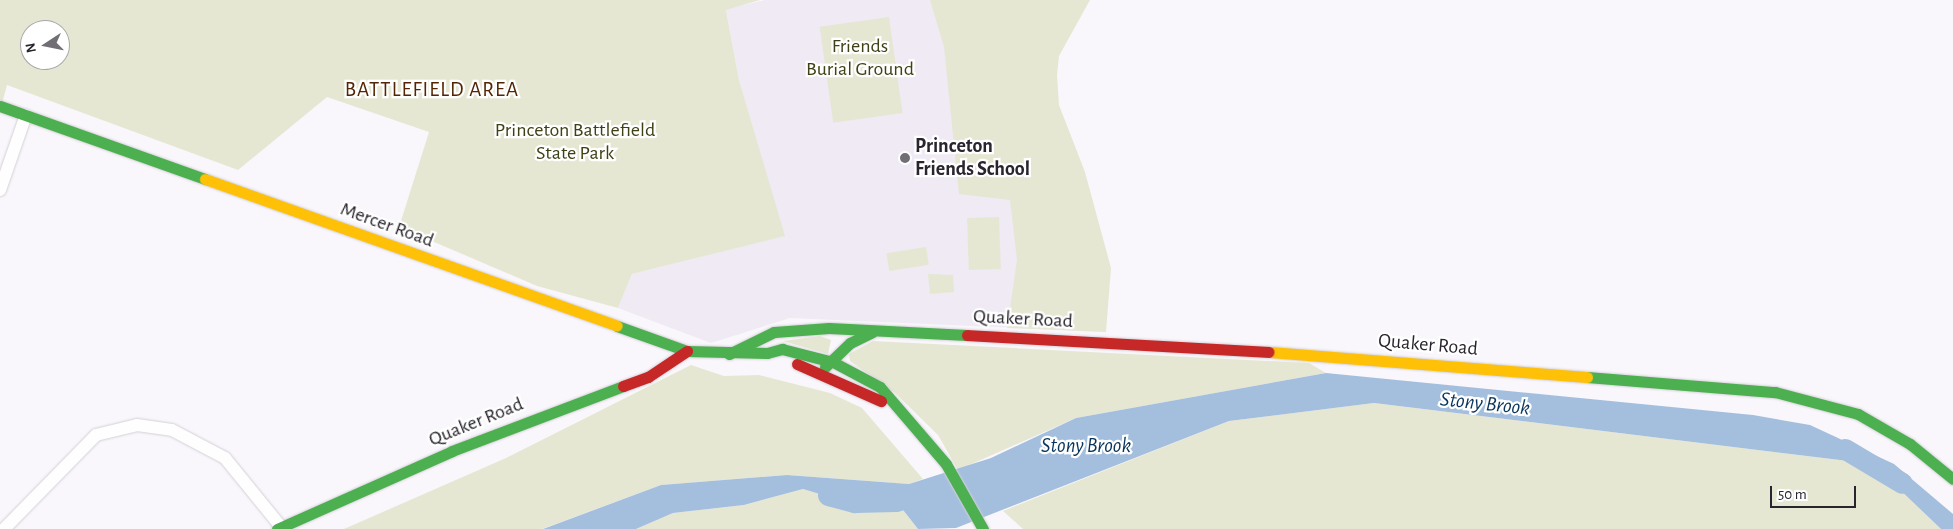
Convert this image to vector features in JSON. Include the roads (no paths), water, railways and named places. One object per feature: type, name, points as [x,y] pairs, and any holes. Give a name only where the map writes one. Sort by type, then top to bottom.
[{"type":"street","name":"Mercer Road","points":[[0,106],[688,351],[767,354],[818,370],[864,390],[912,422]]},
{"type":"street","points":[[0,190],[26,116]]},
{"type":"street","points":[[829,328],[838,341],[835,358]]},
{"type":"street","name":"Quaker Road","points":[[728,354],[758,338],[787,331],[829,328],[1199,346],[1775,392],[1858,414],[1910,444],[1953,479]]},
{"type":"street","points":[[767,354],[787,331]]},
{"type":"street","points":[[818,370],[876,331]]},
{"type":"street","name":"Mercer Road","points":[[767,354],[782,349],[835,358],[880,387],[935,449],[983,529]]},
{"type":"street","name":"Quaker Road","points":[[279,528],[452,451],[648,377],[688,351]]},
{"type":"street","points":[[4,529],[96,435],[137,425],[172,430],[225,458],[279,528]]},
{"type":"water","name":"Stony Brook","points":[[1326,373],[1753,415],[1810,425],[1894,464],[1953,514],[1953,529],[1941,529],[1873,464],[1374,403],[1229,421],[956,528],[918,529],[896,501],[846,502],[803,489],[744,505],[673,513],[636,529],[543,529],[661,485],[787,475],[909,484],[991,458],[1076,418]]},
{"type":"waterway","name":"Stony Brook","points":[[1845,449],[1902,483]]},
{"type":"waterway","name":"Stony Brook","points":[[828,495],[855,502],[896,501],[923,493]]},
{"type":"place","name":"Princeton Friends School","points":[[905,158]]},
{"type":"district","name":"BATTLEFIELD AREA","points":[[432,90]]},
{"type":"park label","name":"Friends Burial Ground","points":[[860,58]]},
{"type":"park label","name":"Princeton Battlefield State Park","points":[[575,142]]}]
